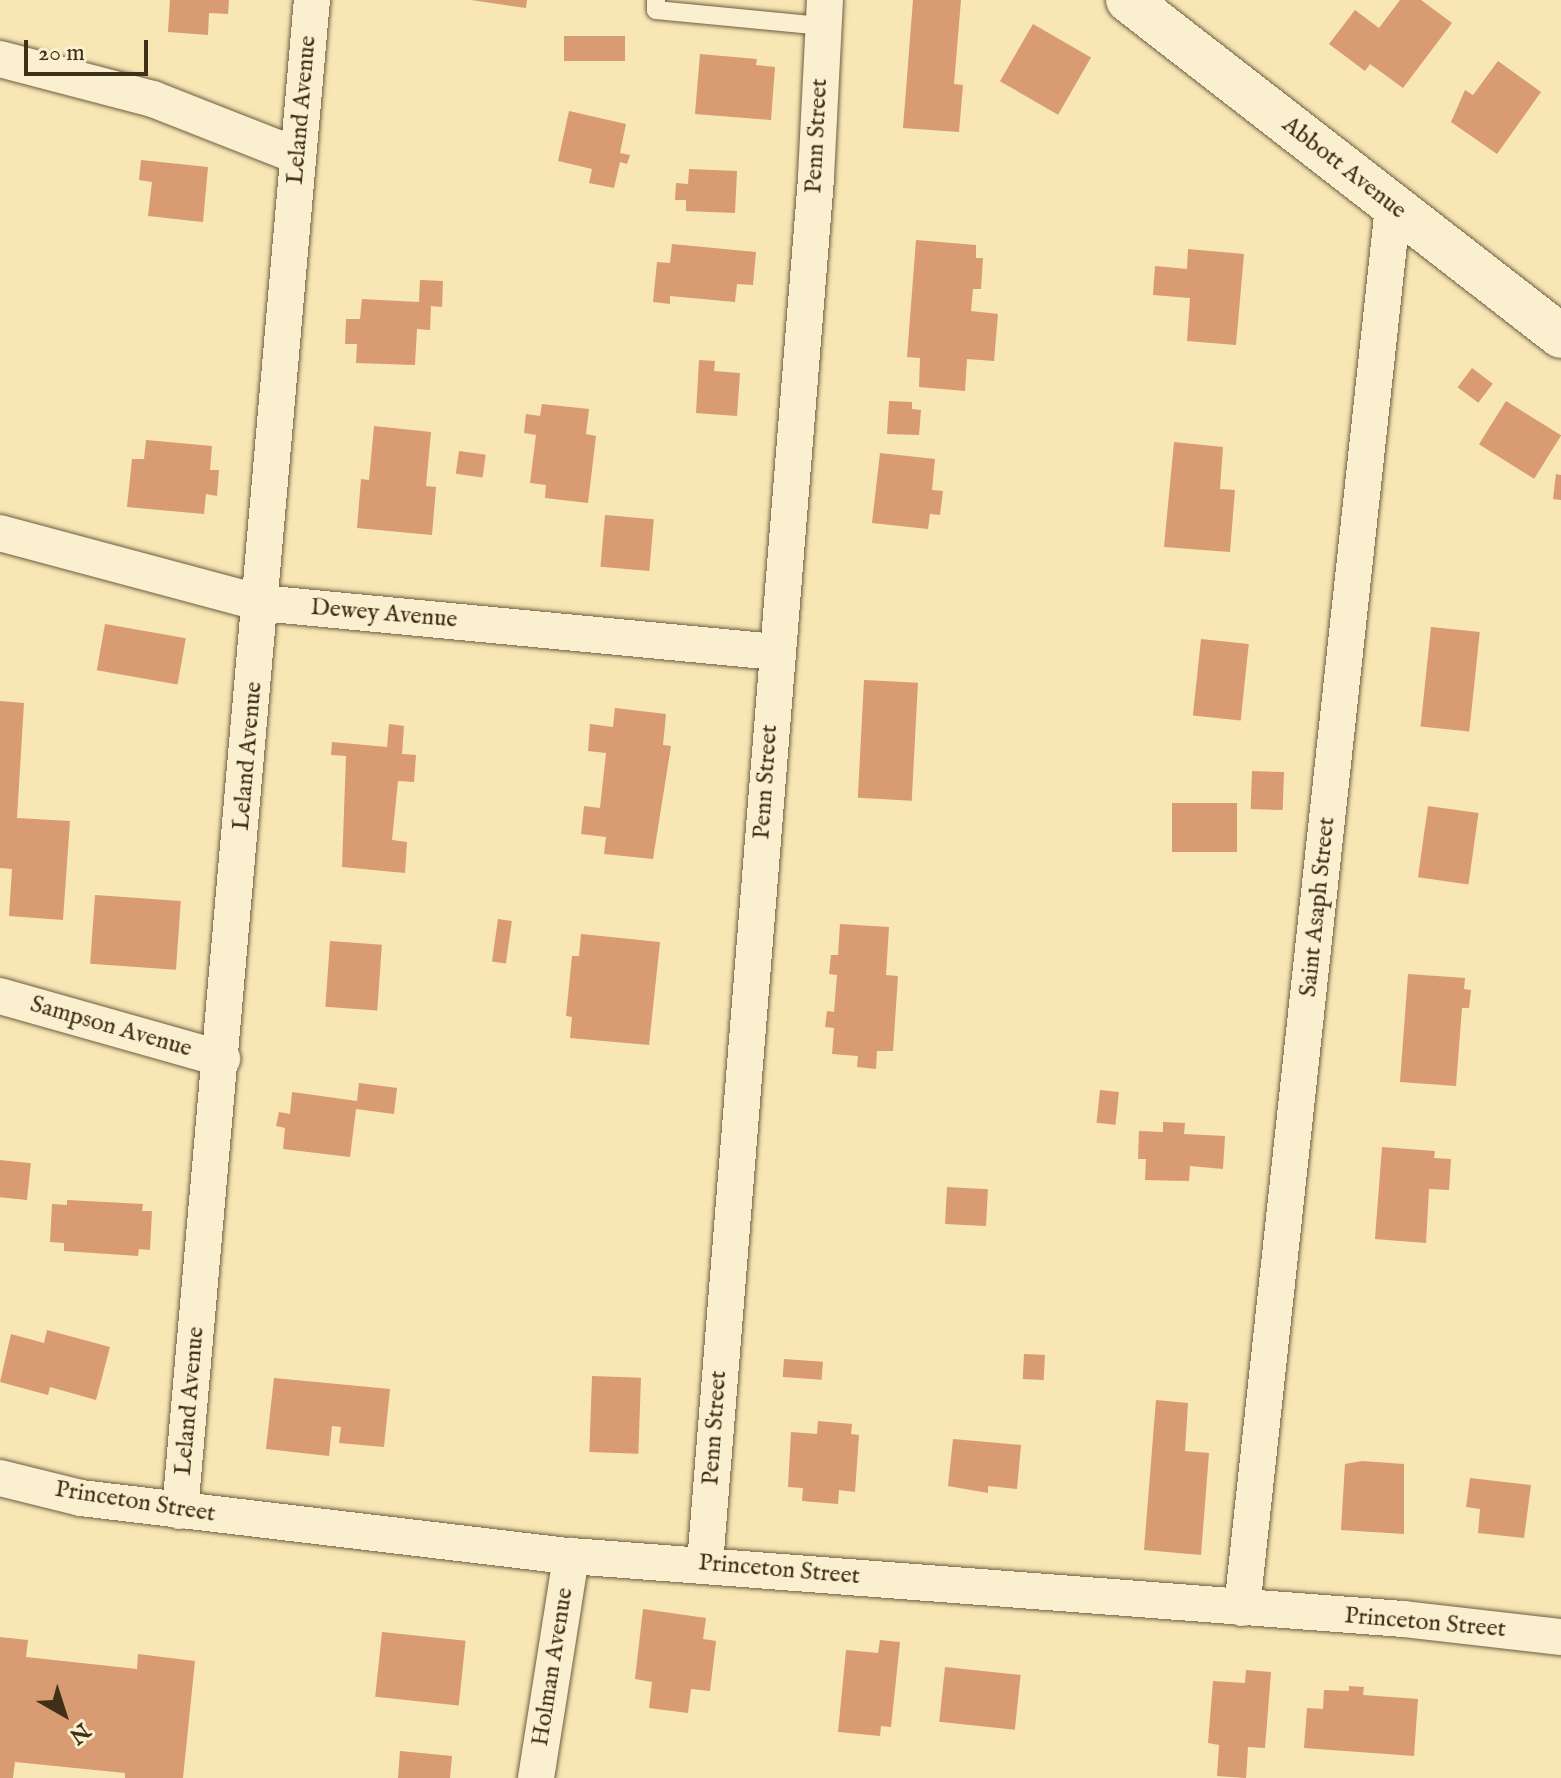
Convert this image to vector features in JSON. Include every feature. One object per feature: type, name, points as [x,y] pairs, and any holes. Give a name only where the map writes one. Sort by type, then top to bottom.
[{"type":"main road","name":"Abbott Avenue","points":[[1128,0],[1561,336]]},
{"type":"street","name":"Leland Avenue","points":[[180,1511],[222,1059],[312,0]]},
{"type":"street","name":"Penn Street","points":[[705,1564],[816,177],[824,13]]},
{"type":"street","points":[[0,59],[153,99],[298,156]]},
{"type":"street","name":"Saint Asaph Street","points":[[1242,1608],[1393,206]]},
{"type":"street","name":"Dewey Avenue","points":[[0,533],[261,603],[776,652]]},
{"type":"street","name":"Sampson Avenue","points":[[0,996],[222,1059]]},
{"type":"street","name":"Princeton Street","points":[[0,1478],[81,1498],[571,1556],[1403,1619],[1561,1637]]},
{"type":"street","name":"Holman Avenue","points":[[536,1778],[571,1556]]},
{"type":"lane","points":[[656,0],[656,10],[824,13]]},
{"type":"building","points":[[170,0],[229,0],[228,14],[209,13],[208,35],[168,32]]},
{"type":"building","points":[[471,0],[527,0],[526,8]]},
{"type":"building","points":[[913,0],[961,0],[954,84],[963,85],[959,132],[903,128]]},
{"type":"building","points":[[1400,0],[1421,0],[1452,23],[1403,88],[1370,64],[1365,71],[1329,44],[1355,10],[1379,28]]},
{"type":"building","points":[[1033,24],[1091,58],[1058,115],[1000,81]]},
{"type":"building","points":[[564,36],[625,36],[625,61],[564,61]]},
{"type":"building","points":[[700,54],[757,59],[756,65],[775,67],[771,120],[695,114]]},
{"type":"building","points":[[1498,61],[1541,92],[1497,154],[1451,122],[1465,90],[1473,95]]},
{"type":"building","points":[[569,111],[626,124],[620,153],[630,155],[627,164],[620,162],[614,188],[589,183],[592,169],[558,161]]},
{"type":"building","points":[[141,160],[208,167],[203,222],[148,216],[152,182],[139,180]]},
{"type":"building","points":[[689,169],[737,171],[735,213],[686,211],[686,200],[675,200],[676,183],[688,184]]},
{"type":"building","points":[[916,240],[976,245],[976,258],[983,258],[981,289],[973,289],[971,311],[998,314],[994,361],[967,359],[965,391],[919,387],[920,358],[907,357]]},
{"type":"building","points":[[672,244],[756,252],[753,285],[737,284],[735,302],[670,296],[670,304],[653,302],[657,262],[670,263]]},
{"type":"building","points":[[1188,249],[1244,254],[1236,345],[1187,341],[1190,298],[1153,295],[1155,266],[1187,269]]},
{"type":"building","points":[[420,280],[443,281],[442,307],[431,306],[430,330],[417,329],[415,365],[356,363],[357,344],[345,344],[346,319],[360,319],[362,299],[419,302]]},
{"type":"building","points":[[699,360],[715,361],[714,371],[740,373],[737,416],[696,413]]},
{"type":"building","points":[[1472,368],[1493,384],[1478,403],[1458,387]]},
{"type":"building","points":[[889,401],[912,402],[912,409],[921,410],[919,435],[887,434]]},
{"type":"building","points":[[1506,401],[1561,435],[1534,479],[1479,444]]},
{"type":"building","points":[[542,404],[589,409],[586,434],[596,436],[588,503],[545,498],[546,485],[530,483],[536,435],[524,433],[526,414],[540,416]]},
{"type":"building","points":[[374,426],[431,432],[426,486],[436,487],[432,535],[357,528],[361,479],[369,480]]},
{"type":"building","points":[[146,440],[212,446],[210,470],[219,470],[217,496],[206,494],[204,514],[127,507],[132,459],[144,459]]},
{"type":"building","points":[[1174,442],[1223,447],[1220,489],[1235,490],[1230,552],[1164,547]]},
{"type":"building","points":[[459,451],[486,455],[483,478],[456,474]]},
{"type":"building","points":[[880,453],[935,459],[932,490],[943,491],[940,515],[930,514],[928,529],[872,523]]},
{"type":"building","points":[[1556,474],[1561,475],[1561,500],[1553,499]]},
{"type":"building","points":[[605,515],[654,519],[649,571],[600,567]]},
{"type":"building","points":[[105,624],[186,638],[178,685],[97,670]]},
{"type":"building","points":[[1431,627],[1480,632],[1469,732],[1421,726]]},
{"type":"building","points":[[1201,639],[1249,644],[1241,721],[1193,716]]},
{"type":"building","points":[[864,680],[918,683],[912,801],[858,798]]},
{"type":"building","points":[[0,701],[24,703],[17,818],[70,821],[63,920],[9,916],[12,869],[0,868]]},
{"type":"building","points":[[615,708],[666,714],[663,745],[671,746],[653,859],[604,854],[606,837],[581,834],[584,806],[600,808],[606,753],[588,751],[590,724],[613,727]]},
{"type":"building","points":[[389,724],[404,726],[402,754],[416,755],[414,782],[398,781],[392,840],[407,842],[405,873],[342,867],[346,756],[331,755],[332,742],[387,747]]},
{"type":"building","points":[[1252,771],[1284,772],[1283,810],[1251,809]]},
{"type":"building","points":[[1172,803],[1237,803],[1237,852],[1172,852]]},
{"type":"building","points":[[1428,806],[1479,813],[1468,884],[1418,877]]},
{"type":"building","points":[[95,895],[181,901],[176,970],[90,964]]},
{"type":"building","points":[[498,919],[512,921],[506,964],[492,962]]},
{"type":"building","points":[[840,924],[889,927],[886,975],[898,976],[893,1051],[877,1051],[876,1069],[857,1067],[858,1056],[832,1054],[834,1028],[825,1027],[827,1011],[834,1012],[837,975],[829,974],[831,955],[838,955]]},
{"type":"building","points":[[581,934],[660,942],[649,1045],[570,1038],[572,1017],[566,1016],[572,956],[579,956]]},
{"type":"building","points":[[330,941],[382,945],[377,1010],[325,1007]]},
{"type":"building","points":[[1408,974],[1465,978],[1464,989],[1471,990],[1469,1008],[1462,1008],[1456,1086],[1400,1082]]},
{"type":"building","points":[[359,1083],[397,1088],[394,1114],[356,1109],[350,1157],[283,1149],[285,1128],[276,1126],[279,1112],[290,1114],[292,1092],[357,1101]]},
{"type":"building","points":[[1100,1090],[1119,1092],[1115,1125],[1097,1123]]},
{"type":"building","points":[[1163,1122],[1185,1123],[1184,1134],[1225,1136],[1223,1169],[1190,1166],[1189,1181],[1145,1180],[1146,1159],[1138,1159],[1139,1131],[1163,1132]]},
{"type":"building","points":[[1382,1147],[1435,1151],[1434,1158],[1451,1159],[1449,1190],[1429,1189],[1426,1243],[1375,1239]]},
{"type":"building","points":[[0,1160],[31,1163],[27,1200],[0,1197]]},
{"type":"building","points":[[947,1187],[988,1189],[986,1226],[945,1224]]},
{"type":"building","points":[[67,1200],[143,1204],[142,1211],[152,1211],[150,1250],[139,1249],[138,1256],[64,1251],[64,1243],[50,1242],[52,1204],[67,1205]]},
{"type":"building","points":[[47,1330],[110,1347],[96,1400],[50,1387],[48,1395],[0,1382],[11,1334],[44,1343]]},
{"type":"building","points":[[1024,1354],[1045,1355],[1044,1380],[1023,1379]]},
{"type":"building","points":[[784,1359],[823,1362],[822,1380],[783,1377]]},
{"type":"building","points":[[592,1376],[641,1378],[638,1454],[589,1452]]},
{"type":"building","points":[[274,1378],[390,1389],[384,1447],[339,1443],[341,1427],[332,1426],[329,1456],[266,1449]]},
{"type":"building","points":[[1156,1400],[1188,1403],[1185,1451],[1209,1453],[1201,1555],[1144,1550]]},
{"type":"building","points":[[818,1421],[852,1424],[851,1434],[859,1435],[855,1492],[839,1490],[838,1504],[802,1501],[803,1488],[788,1487],[791,1432],[817,1434]]},
{"type":"building","points":[[953,1439],[1021,1445],[1017,1489],[988,1486],[988,1493],[948,1486]]},
{"type":"building","points":[[1362,1461],[1404,1464],[1404,1534],[1341,1530],[1345,1464]]},
{"type":"building","points":[[1470,1478],[1531,1485],[1524,1538],[1478,1533],[1480,1509],[1466,1507]]},
{"type":"building","points":[[643,1609],[706,1618],[703,1639],[716,1641],[710,1691],[691,1689],[688,1713],[649,1708],[652,1682],[635,1679]]},
{"type":"building","points":[[382,1632],[466,1641],[459,1705],[375,1697]]},
{"type":"building","points":[[0,1637],[28,1640],[26,1657],[137,1669],[138,1654],[195,1661],[183,1778],[125,1778],[125,1773],[15,1762],[13,1778],[0,1778]]},
{"type":"building","points":[[880,1640],[900,1642],[891,1727],[881,1726],[880,1736],[838,1732],[846,1650],[878,1653]]},
{"type":"building","points":[[945,1667],[1021,1675],[1015,1730],[939,1722]]},
{"type":"building","points":[[1246,1670],[1271,1672],[1265,1748],[1248,1747],[1246,1778],[1217,1776],[1219,1745],[1208,1743],[1213,1681],[1245,1683]]},
{"type":"building","points":[[1349,1686],[1364,1687],[1363,1695],[1418,1699],[1414,1756],[1304,1748],[1307,1708],[1323,1709],[1324,1690],[1349,1691]]},
{"type":"building","points":[[400,1751],[452,1756],[450,1778],[398,1778]]}]
